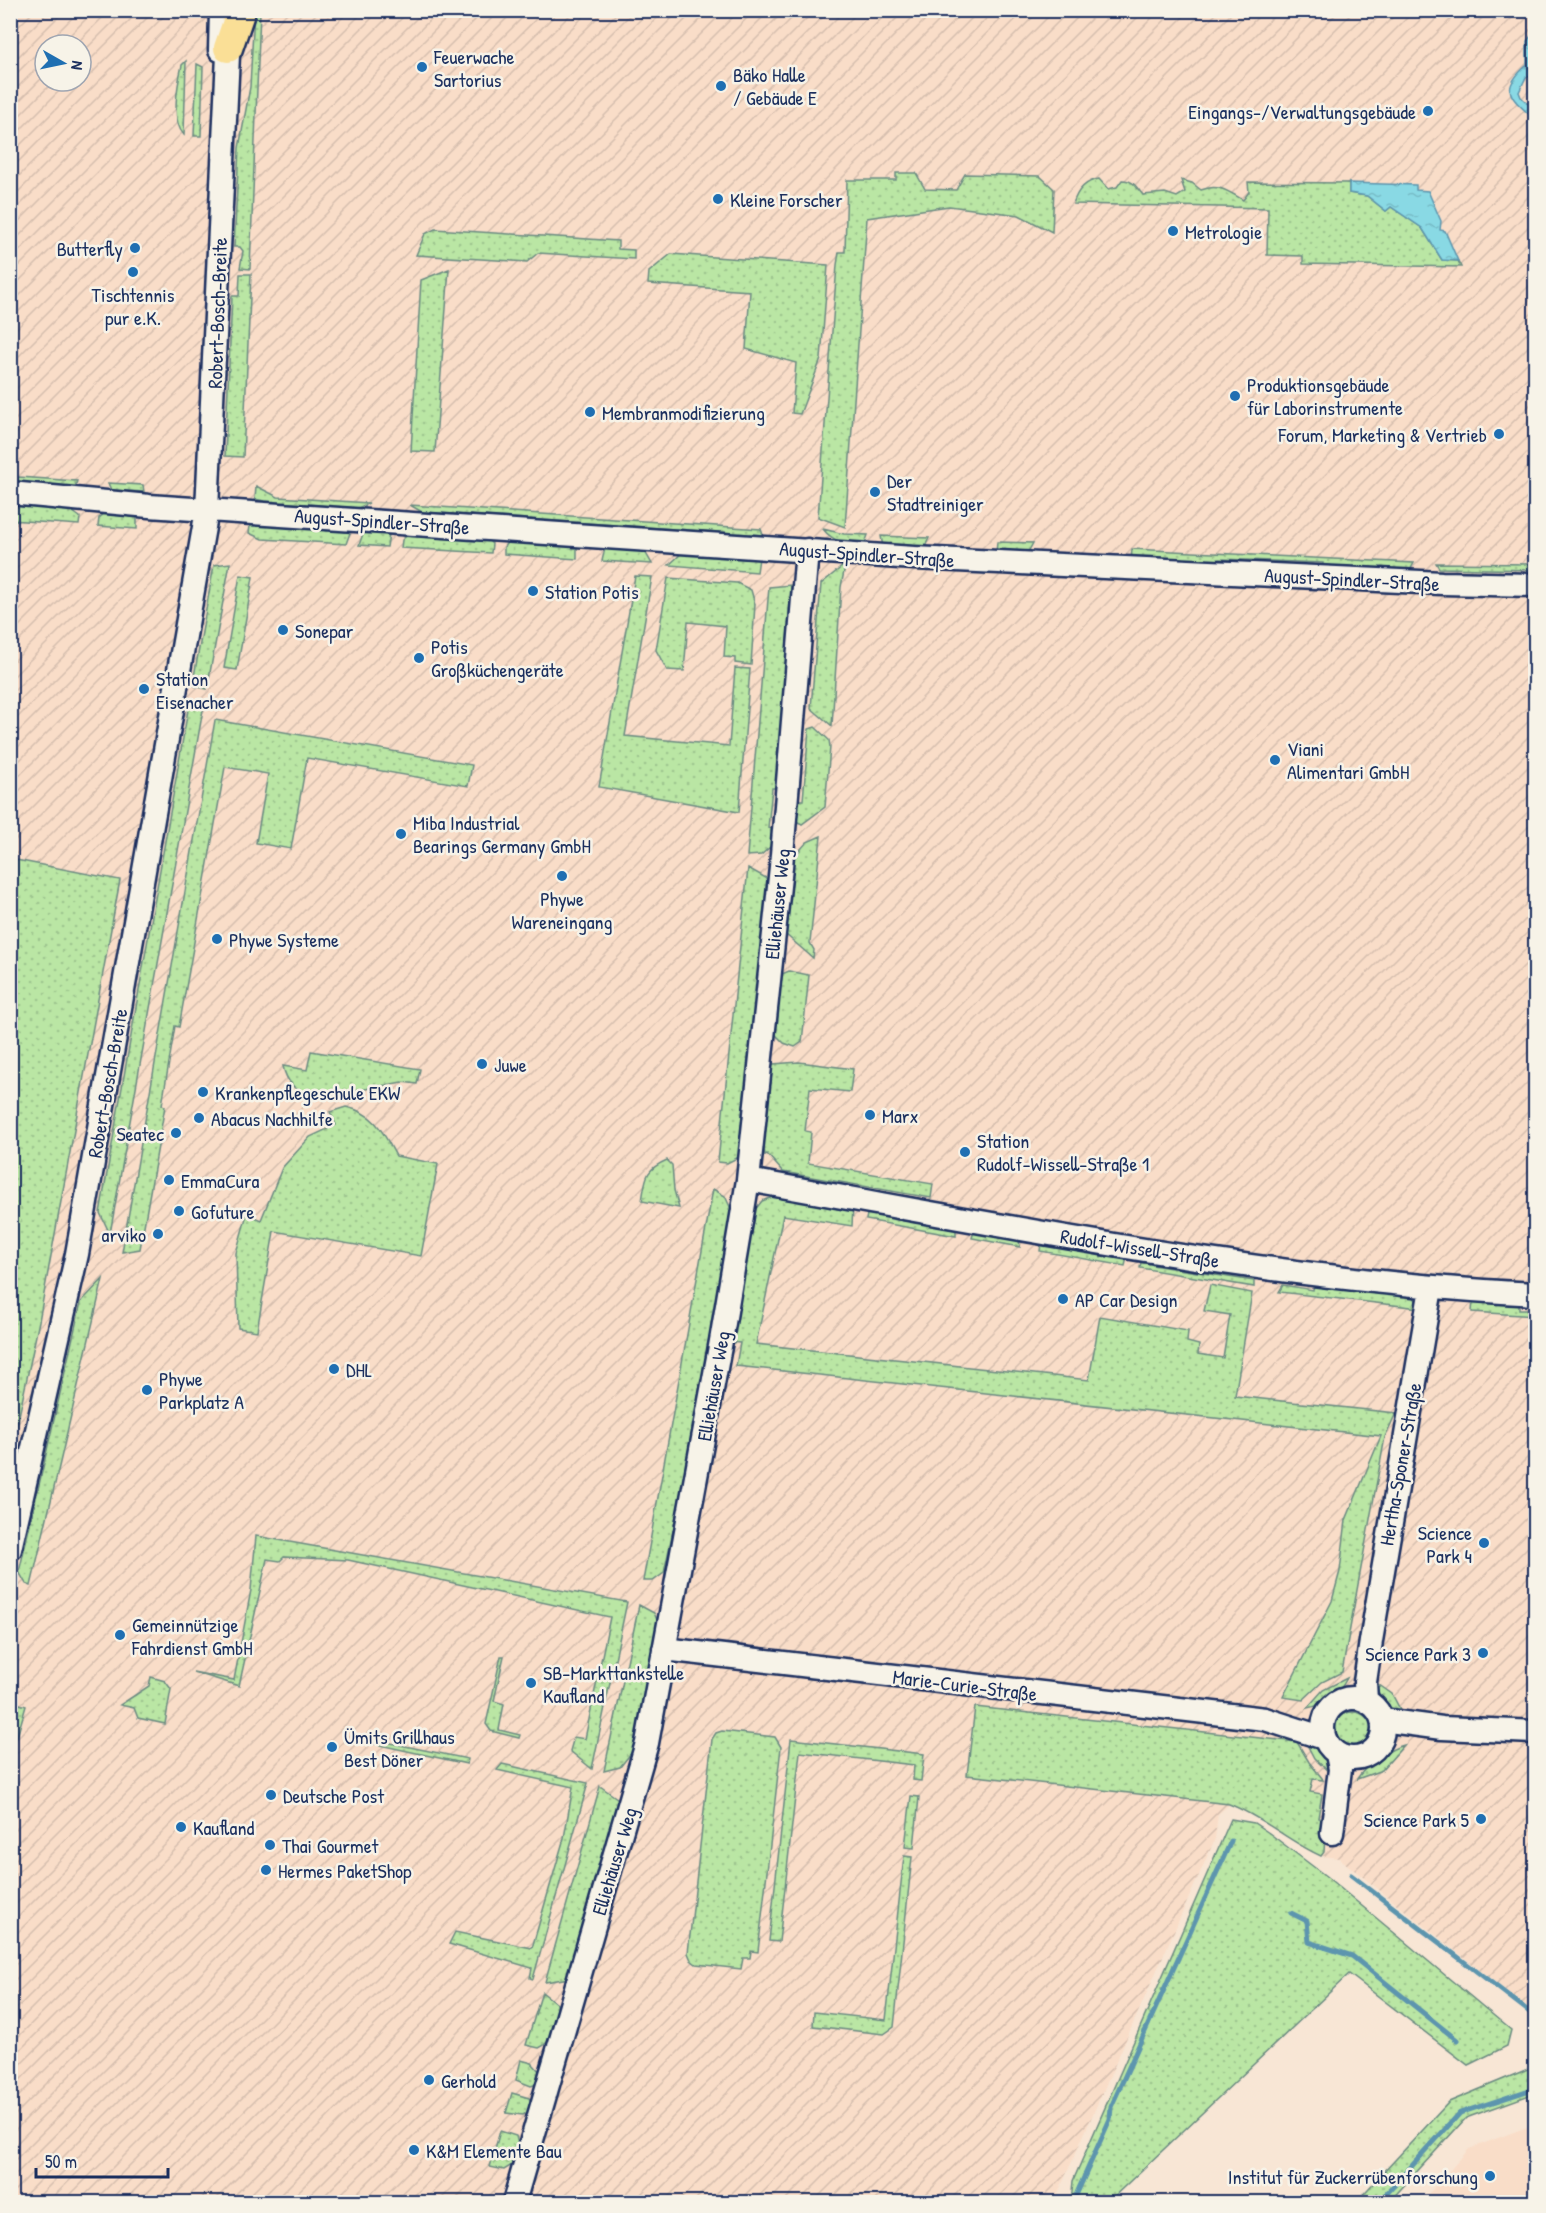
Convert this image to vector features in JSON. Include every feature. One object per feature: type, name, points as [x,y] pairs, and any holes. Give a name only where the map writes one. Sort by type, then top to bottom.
[{"type":"main road","points":[[228,48],[241,10]]},
{"type":"street","name":"Robert-Bosch-Breite","points":[[203,509],[221,10]]},
{"type":"street","name":"Robert-Bosch-Breite","points":[[10,1549],[77,1254],[203,509],[230,10]]},
{"type":"street","name":"August-Spindler-Straße","points":[[10,493],[203,509],[807,550],[1157,570],[1536,585]]},
{"type":"street","name":"Elliehäuser Weg","points":[[514,2202],[647,1743],[748,1180],[781,858],[807,550]]},
{"type":"street","name":"Rudolf-Wissell-Straße","points":[[748,1180],[1229,1263],[1386,1285],[1536,1294]]},
{"type":"street","name":"Hertha-Sponer-Straße","points":[[1358,1699],[1365,1682],[1431,1288]]},
{"type":"street","name":"Marie-Curie-Straße","points":[[664,1648],[1265,1719],[1315,1718],[1335,1741]]},
{"type":"street","points":[[1334,1825],[1340,1769],[1335,1741],[1335,1704],[1358,1699],[1379,1712],[1381,1731],[1371,1753],[1335,1741]]},
{"type":"street","points":[[1381,1731],[1422,1735],[1442,1728],[1536,1732]]},
{"type":"shaded area","points":[[10,11],[1535,11],[1535,2014],[1339,1858],[1321,1856],[1307,1850],[1252,1813],[1230,1804],[1218,1814],[1215,1839],[1054,2202],[11,2202]]},
{"type":"shaded area","name":"Institut für Zuckerrübenforschung","points":[[1535,2124],[1535,2202],[1421,2202],[1469,2149]]},
{"type":"green space","points":[[254,11],[260,11],[250,269],[240,268],[243,251],[240,247],[234,247],[239,148],[250,87]]},
{"type":"green space","points":[[186,61],[184,135],[177,120],[176,101],[182,65]]},
{"type":"green space","points":[[197,64],[203,67],[201,136],[194,136]]},
{"type":"green space","points":[[896,173],[916,173],[925,189],[956,190],[965,174],[1040,176],[1054,189],[1052,232],[1019,215],[949,206],[867,218],[845,527],[818,517],[837,265],[839,252],[845,252],[847,180],[896,180]]},
{"type":"green space","points":[[1099,179],[1108,189],[1117,187],[1122,180],[1126,180],[1134,184],[1143,195],[1165,193],[1177,197],[1185,192],[1181,180],[1192,183],[1201,190],[1213,187],[1223,189],[1243,200],[1249,192],[1248,182],[1349,183],[1349,193],[1367,196],[1386,211],[1391,207],[1422,228],[1442,260],[1458,261],[1461,267],[1303,264],[1303,256],[1267,255],[1268,208],[1073,204],[1082,187]]},
{"type":"green space","points":[[435,229],[618,241],[618,249],[634,250],[634,259],[538,253],[527,262],[416,255],[425,234]]},
{"type":"green space","points":[[671,254],[828,265],[821,359],[800,414],[792,413],[796,363],[746,349],[750,291],[648,284],[649,272]]},
{"type":"green space","points":[[449,269],[435,452],[411,451],[421,280]]},
{"type":"green space","points":[[240,274],[251,274],[243,457],[225,456],[232,296],[239,296]]},
{"type":"green space","points":[[18,477],[77,481],[75,488],[18,484]]},
{"type":"green space","points":[[108,483],[143,485],[144,492],[111,490]]},
{"type":"green space","points":[[256,486],[278,497],[369,503],[358,508],[264,501],[255,499]]},
{"type":"green space","points":[[10,503],[66,507],[80,517],[79,525],[11,520]]},
{"type":"green space","points":[[410,505],[761,529],[763,535],[422,512]]},
{"type":"green space","points":[[104,514],[137,517],[137,529],[98,526],[99,518]]},
{"type":"green space","points":[[257,524],[351,530],[346,544],[262,539],[249,533],[250,526]]},
{"type":"green space","points":[[823,529],[844,534],[868,535],[864,546],[836,540]]},
{"type":"green space","points":[[364,531],[389,534],[387,547],[359,545]]},
{"type":"green space","points":[[408,534],[488,540],[492,544],[491,553],[401,548],[402,540]]},
{"type":"green space","points":[[881,536],[929,538],[924,549],[883,547]]},
{"type":"green space","points":[[508,541],[577,546],[577,559],[504,554],[504,547]]},
{"type":"green space","points":[[997,542],[1033,543],[1027,554],[996,553]]},
{"type":"green space","points":[[605,548],[644,550],[652,564],[602,561]]},
{"type":"green space","points":[[1132,549],[1414,563],[1408,574],[1323,570],[1323,563],[1219,559],[1218,565],[1131,560]]},
{"type":"green space","points":[[682,553],[759,558],[757,572],[669,565]]},
{"type":"green space","points":[[230,563],[207,689],[195,686],[193,682],[214,565]]},
{"type":"green space","points":[[1436,563],[1535,564],[1535,576],[1533,576],[1533,570],[1439,568]]},
{"type":"green space","points":[[845,566],[841,587],[832,726],[811,708],[821,584]]},
{"type":"green space","points":[[240,575],[253,577],[237,670],[224,668]]},
{"type":"green space","points":[[635,576],[652,577],[625,736],[729,746],[735,668],[750,669],[739,812],[599,787]]},
{"type":"green space","points":[[668,578],[737,583],[751,590],[755,604],[751,665],[735,663],[735,658],[724,657],[726,626],[688,622],[684,671],[667,670],[656,650]]},
{"type":"green space","points":[[791,585],[777,788],[772,788],[768,828],[774,829],[770,847],[761,855],[747,856],[769,587]]},
{"type":"green space","points":[[193,702],[204,704],[110,1234],[100,1213],[189,704]]},
{"type":"green space","points":[[215,720],[472,765],[468,786],[307,758],[291,849],[256,843],[268,774],[225,767],[179,1027],[175,1026],[162,1105],[165,1106],[140,1249],[122,1252]]},
{"type":"green space","points":[[815,727],[829,740],[830,747],[825,807],[802,824],[794,820],[796,800],[803,800],[809,729]]},
{"type":"green space","points":[[821,836],[810,943],[814,950],[813,958],[785,934],[792,859],[807,842]]},
{"type":"green space","points":[[11,859],[120,880],[39,1321],[11,1454]]},
{"type":"green space","points":[[748,868],[766,878],[770,887],[741,1156],[727,1163],[718,1162]]},
{"type":"green space","points":[[789,971],[809,975],[802,1042],[795,1047],[784,1043],[775,1034],[782,974]]},
{"type":"green space","points":[[311,1051],[420,1069],[417,1084],[402,1082],[313,1099],[302,1094],[294,1086],[283,1066],[307,1070]]},
{"type":"green space","points":[[799,1062],[853,1069],[850,1092],[810,1088],[805,1131],[811,1132],[808,1163],[933,1184],[931,1198],[783,1172],[767,1154],[765,1155],[763,1143],[773,1064]]},
{"type":"green space","points":[[346,1107],[371,1119],[382,1132],[396,1156],[438,1164],[421,1256],[274,1231],[257,1331],[238,1328],[236,1253],[247,1214],[261,1220],[282,1168],[310,1137],[336,1125],[330,1112]]},
{"type":"green space","points":[[667,1160],[672,1165],[674,1190],[679,1208],[642,1201],[644,1186],[650,1171]]},
{"type":"green space","points":[[713,1189],[725,1196],[732,1211],[681,1493],[664,1573],[653,1581],[643,1581]]},
{"type":"green space","points":[[778,1195],[853,1206],[852,1226],[783,1215],[756,1344],[1089,1380],[1100,1316],[1188,1331],[1187,1342],[1199,1345],[1198,1354],[1223,1358],[1230,1315],[1204,1311],[1210,1285],[1252,1293],[1235,1396],[1396,1413],[1385,1437],[1342,1672],[1322,1682],[1303,1700],[1283,1697],[1332,1601],[1340,1571],[1346,1520],[1381,1436],[736,1366],[740,1343],[729,1342],[754,1211],[762,1201]]},
{"type":"green space","points":[[867,1214],[956,1230],[956,1236],[866,1220]]},
{"type":"green space","points":[[975,1227],[1019,1238],[1020,1247],[972,1238]]},
{"type":"green space","points":[[1042,1238],[1128,1254],[1125,1266],[1040,1251]]},
{"type":"green space","points":[[1142,1256],[1154,1258],[1153,1265],[1254,1281],[1254,1287],[1140,1268]]},
{"type":"green space","points":[[103,1279],[31,1586],[26,1584],[19,1572],[81,1302]]},
{"type":"green space","points":[[1314,1284],[1405,1294],[1414,1297],[1420,1308],[1279,1292],[1283,1285],[1313,1290]]},
{"type":"green space","points":[[1473,1300],[1519,1303],[1519,1310],[1535,1310],[1535,1316],[1472,1312]]},
{"type":"green space","points":[[256,1536],[627,1602],[592,1769],[570,1751],[574,1737],[585,1739],[610,1617],[348,1560],[284,1557],[280,1561],[267,1559],[239,1686],[193,1672],[234,1680],[251,1590]]},
{"type":"green space","points":[[639,1605],[654,1613],[658,1622],[636,1747],[620,1767],[604,1771]]},
{"type":"green space","points":[[501,1656],[504,1656],[494,1701],[504,1704],[499,1730],[520,1735],[519,1738],[491,1731],[486,1724]]},
{"type":"green space","points":[[151,1677],[165,1681],[171,1689],[165,1724],[138,1718],[134,1708],[120,1705],[149,1686]]},
{"type":"green space","points":[[1347,1678],[1330,1698],[1319,1705],[1307,1708],[1323,1690]]},
{"type":"green space","points":[[1375,1682],[1392,1694],[1404,1717],[1393,1712],[1385,1704]]},
{"type":"green space","points":[[13,1702],[26,1706],[11,1757],[10,1711]]},
{"type":"green space","points":[[975,1707],[1297,1742],[1323,1780],[1313,1779],[1310,1792],[1322,1794],[1318,1818],[1326,1820],[1324,1852],[1321,1856],[1309,1850],[1229,1804],[967,1775]]},
{"type":"green space","points":[[1353,1712],[1367,1717],[1372,1731],[1367,1745],[1353,1750],[1339,1745],[1334,1731],[1339,1717]]},
{"type":"green space","points":[[722,1731],[775,1737],[781,1747],[758,1952],[751,1951],[750,1958],[743,1958],[741,1969],[696,1964],[688,1953],[712,1739],[716,1733]]},
{"type":"green space","points":[[1303,1737],[1322,1752],[1331,1774],[1314,1758]]},
{"type":"green space","points":[[791,1739],[924,1754],[921,1781],[913,1780],[914,1765],[800,1752],[779,1942],[769,1941]]},
{"type":"green space","points":[[376,1740],[468,1759],[467,1764],[375,1744]]},
{"type":"green space","points":[[1404,1745],[1382,1770],[1357,1779],[1378,1759]]},
{"type":"green space","points":[[502,1764],[588,1783],[533,1979],[530,1978],[532,1968],[449,1944],[455,1932],[532,1948],[564,1838],[573,1787],[497,1770]]},
{"type":"green space","points":[[600,1786],[621,1801],[569,1978],[545,1982]]},
{"type":"green space","points":[[911,1796],[919,1797],[914,1848],[905,1847]]},
{"type":"green space","points":[[1231,1819],[1254,1823],[1327,1877],[1511,2030],[1507,2046],[1468,2065],[1349,1974],[1108,2202],[1071,2202],[1073,2181]]},
{"type":"green space","points":[[904,1856],[912,1857],[894,2027],[884,2034],[813,2026],[814,2012],[886,2020]]},
{"type":"green space","points":[[542,1992],[557,2004],[557,2010],[552,2035],[539,2048],[526,2045]]},
{"type":"green space","points":[[521,2060],[532,2063],[540,2072],[537,2084],[531,2086],[516,2080]]},
{"type":"green space","points":[[1535,2066],[1535,2093],[1466,2118],[1389,2202],[1356,2202],[1449,2102]]},
{"type":"green space","points":[[512,2093],[529,2098],[531,2102],[528,2112],[523,2115],[506,2113]]},
{"type":"green space","points":[[500,2131],[516,2136],[518,2144],[512,2165],[504,2170],[490,2167]]},
{"type":"water","points":[[1531,36],[1535,36],[1535,76],[1526,77],[1519,92],[1521,97],[1534,109],[1534,119],[1514,99],[1510,88],[1518,74],[1527,65],[1527,41]]},
{"type":"water","points":[[1349,183],[1416,185],[1416,190],[1428,191],[1441,221],[1440,230],[1445,231],[1458,261],[1442,260],[1422,228],[1391,207],[1386,211],[1367,196],[1349,193]]},
{"type":"waterway","points":[[1073,2202],[1110,2119],[1111,2107],[1231,1841]]},
{"type":"waterway","points":[[1351,1875],[1536,2017]]},
{"type":"waterway","points":[[1291,1913],[1307,1921],[1309,1942],[1352,1956],[1457,2040]]},
{"type":"waterway","points":[[1379,2202],[1460,2113],[1536,2088]]},
{"type":"place","name":"Feuerwache Sartorius","points":[[422,67]]},
{"type":"place","name":"Bäko Halle / Gebäude E","points":[[721,86]]},
{"type":"place","name":"Eingangs-/Verwaltungsgebäude","points":[[1428,111]]},
{"type":"place","name":"Kleine Forscher","points":[[718,199]]},
{"type":"place","name":"Metrologie","points":[[1173,231]]},
{"type":"place","name":"Butterfly","points":[[135,248]]},
{"type":"place","name":"Tischtennis pur e.K.","points":[[133,272]]},
{"type":"place","name":"Produktionsgebäude für Laborinstrumente","points":[[1235,396]]},
{"type":"place","name":"Membranmodifizierung","points":[[590,412]]},
{"type":"place","name":"Forum, Marketing & Vertrieb","points":[[1499,434]]},
{"type":"place","name":"Der Stadtreiniger","points":[[875,492]]},
{"type":"place","name":"Station Potis","points":[[533,591]]},
{"type":"place","name":"Sonepar","points":[[283,630]]},
{"type":"place","name":"Potis Großküchengeräte","points":[[419,658]]},
{"type":"place","name":"Station Eisenacher","points":[[144,689]]},
{"type":"place","name":"Viani Alimentari GmbH","points":[[1275,760]]},
{"type":"place","name":"Miba Industrial Bearings Germany GmbH","points":[[401,834]]},
{"type":"place","name":"Phywe Wareneingang","points":[[562,876]]},
{"type":"place","name":"Phywe Systeme","points":[[217,939]]},
{"type":"place","name":"Juwe","points":[[482,1064]]},
{"type":"place","name":"Krankenpflegeschule EKW","points":[[203,1092]]},
{"type":"place","name":"Marx","points":[[870,1115]]},
{"type":"place","name":"Abacus Nachhilfe","points":[[199,1118]]},
{"type":"place","name":"Seatec","points":[[176,1133]]},
{"type":"place","name":"Station Rudolf-Wissell-Straße 1","points":[[965,1152]]},
{"type":"place","name":"EmmaCura","points":[[169,1180]]},
{"type":"place","name":"Gofuture","points":[[179,1211]]},
{"type":"place","name":"arviko","points":[[158,1234]]},
{"type":"place","name":"AP Car Design","points":[[1063,1299]]},
{"type":"place","name":"DHL","points":[[334,1369]]},
{"type":"place","name":"Phywe Parkplatz A","points":[[147,1390]]},
{"type":"place","name":"Science Park 4","points":[[1484,1543]]},
{"type":"place","name":"Gemeinnützige Fahrdienst GmbH","points":[[120,1635]]},
{"type":"place","name":"Science Park 3","points":[[1483,1653]]},
{"type":"place","name":"SB-Markttankstelle Kaufland","points":[[531,1683]]},
{"type":"place","name":"Ümits Grillhaus Best Döner","points":[[332,1747]]},
{"type":"place","name":"Deutsche Post","points":[[271,1795]]},
{"type":"place","name":"Science Park 5","points":[[1481,1819]]},
{"type":"place","name":"Kaufland","points":[[181,1827]]},
{"type":"place","name":"Thai Gourmet","points":[[270,1845]]},
{"type":"place","name":"Hermes PaketShop","points":[[266,1870]]},
{"type":"place","name":"Gerhold","points":[[429,2080]]},
{"type":"place","name":"K&M Elemente Bau","points":[[414,2150]]},
{"type":"place","name":"Institut für Zuckerrübenforschung","points":[[1490,2176]]}]
